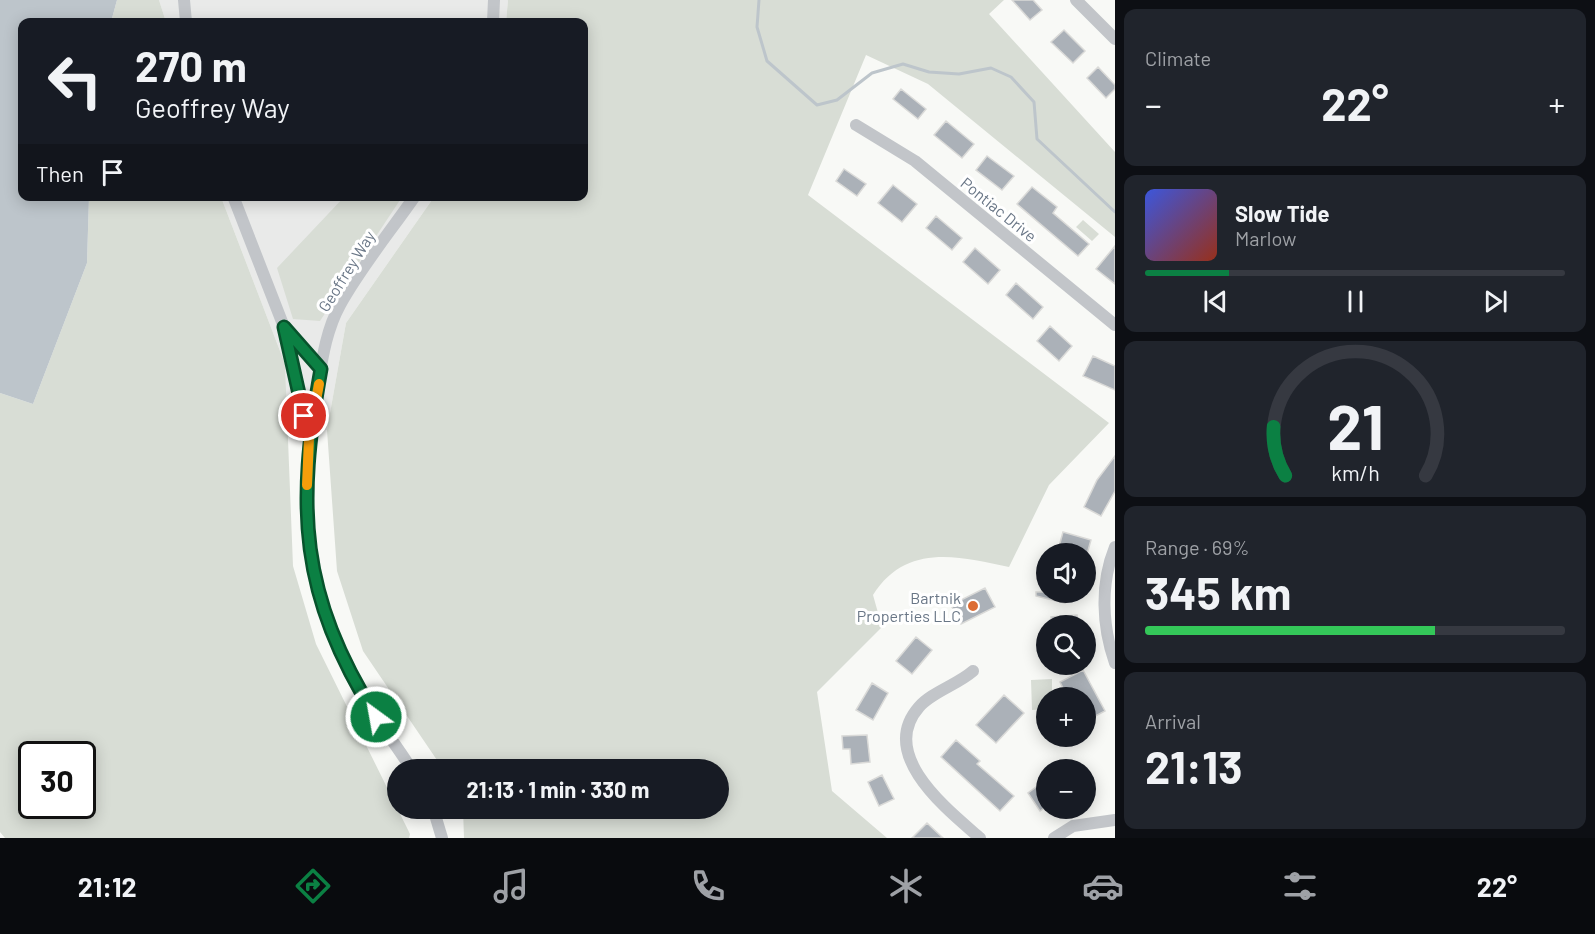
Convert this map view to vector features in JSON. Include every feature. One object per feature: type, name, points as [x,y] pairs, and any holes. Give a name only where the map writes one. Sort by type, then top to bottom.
[{"type":"street","points":[[184,0],[186,18]]},
{"type":"street","points":[[493,18],[494,0]]},
{"type":"street","points":[[1076,0],[1115,39]]},
{"type":"street","name":"Pontiac Drive","points":[[856,125],[915,161],[1115,325]]},
{"type":"street","name":"Geoffrey Way","points":[[235,201],[284,327],[309,438]]},
{"type":"street","name":"Geoffrey Way","points":[[405,759],[356,686],[320,602],[312,571],[308,524],[309,438],[327,336],[340,306],[412,201]]},
{"type":"street","name":"Geoffrey Way","points":[[284,327],[321,369]]},
{"type":"street","points":[[1115,547],[1107,573],[1104,611],[1115,663]]},
{"type":"street","points":[[973,671],[959,683],[919,707],[913,716],[908,739],[912,764],[924,786],[980,838]]},
{"type":"street","points":[[436,819],[442,838]]},
{"type":"street","points":[[1054,838],[1073,826],[1115,820]]},
{"type":"shaded area","points":[[0,0],[117,0],[112,18],[18,18],[18,201],[89,201],[87,263],[33,404],[0,393]]},
{"type":"shaded area","points":[[117,0],[159,0],[165,18],[112,18]]},
{"type":"shaded area","points":[[159,0],[508,0],[506,18],[165,18]]},
{"type":"shaded area","points":[[508,0],[1004,0],[989,14],[1115,152],[1115,237],[928,84],[866,55],[808,195],[1109,423],[1049,485],[1009,567],[971,559],[934,557],[917,560],[901,567],[886,578],[873,595],[882,627],[817,692],[832,791],[887,838],[464,838],[463,819],[729,819],[729,759],[436,759],[363,651],[337,571],[327,430],[346,323],[431,201],[588,201],[588,18],[506,18]]},
{"type":"shaded area","points":[[89,201],[223,201],[285,364],[293,566],[316,644],[387,788],[387,819],[403,819],[410,834],[409,838],[5,838],[0,832],[0,393],[33,404],[87,263]]},
{"type":"shaded area","points":[[223,201],[431,201],[346,323],[327,430],[287,433],[285,364]]},
{"type":"shaded area","points":[[340,201],[399,201],[320,321],[293,319],[277,268]]},
{"type":"shaded area","points":[[1083,220],[1099,234],[1092,241],[1076,227]]},
{"type":"shaded area","points":[[1052,679],[1052,687],[1036,687],[1036,710],[1032,710],[1031,680]]},
{"type":"building","points":[[1012,0],[1033,0],[1042,10],[1030,20]]},
{"type":"building","points":[[1064,30],[1085,51],[1073,63],[1051,42]]},
{"type":"building","points":[[1098,67],[1115,85],[1115,89],[1106,98],[1087,78]]},
{"type":"building","points":[[901,89],[926,109],[918,119],[893,99]]},
{"type":"building","points":[[946,121],[974,144],[962,158],[934,135]]},
{"type":"building","points":[[987,156],[1014,176],[1002,190],[976,170]]},
{"type":"building","points":[[844,169],[866,184],[857,196],[836,181]]},
{"type":"building","points":[[893,185],[917,204],[902,222],[878,203]]},
{"type":"building","points":[[1032,187],[1057,207],[1053,213],[1089,244],[1078,256],[1017,204]]},
{"type":"building","points":[[936,216],[962,238],[952,250],[926,228]]},
{"type":"building","points":[[1115,246],[1115,284],[1096,269]]},
{"type":"building","points":[[975,248],[1000,270],[988,284],[963,262]]},
{"type":"building","points":[[1016,283],[1043,307],[1033,319],[1006,295]]},
{"type":"building","points":[[1050,326],[1072,346],[1059,361],[1037,341]]},
{"type":"building","points":[[1093,356],[1115,366],[1115,390],[1083,376]]},
{"type":"building","points":[[1115,456],[1115,491],[1101,516],[1084,507],[1097,480]]},
{"type":"building","points":[[1063,532],[1091,540],[1090,543],[1060,543]]},
{"type":"building","name":"Bartnik Properties LLC","points":[[985,588],[995,607],[961,624],[951,605]]},
{"type":"building","points":[[916,637],[932,650],[912,674],[896,661]]},
{"type":"building","points":[[1073,675],[1086,675],[1092,687],[1062,687],[1060,682]]},
{"type":"building","points":[[872,683],[888,693],[873,720],[856,710]]},
{"type":"building","points":[[1096,694],[1105,711],[1096,716]]},
{"type":"building","points":[[1004,695],[1024,713],[996,743],[976,725]]},
{"type":"building","points":[[867,735],[870,762],[851,764],[850,749],[843,749],[842,736]]},
{"type":"building","points":[[956,740],[980,761],[977,764],[1014,796],[1000,811],[941,757]]},
{"type":"building","points":[[882,775],[894,799],[879,806],[868,782]]},
{"type":"building","points":[[1036,787],[1036,805],[1028,793]]},
{"type":"building","points":[[927,823],[943,838],[912,838]]},
{"type":"waterway","points":[[759,0],[757,27],[767,61],[817,105],[837,100],[872,73],[903,64],[929,72],[959,74],[991,68],[1011,77],[1034,102],[1037,139],[1115,212]]},
{"type":"slow traffic","points":[[307,485],[309,438],[319,384]]},
{"type":"place","name":"Bartnik Properties LLC","points":[[973,606]]},
{"type":"route","points":[[304,416],[284,327],[321,369],[309,438],[307,483],[312,571],[331,633],[356,686],[376,717]]}]
